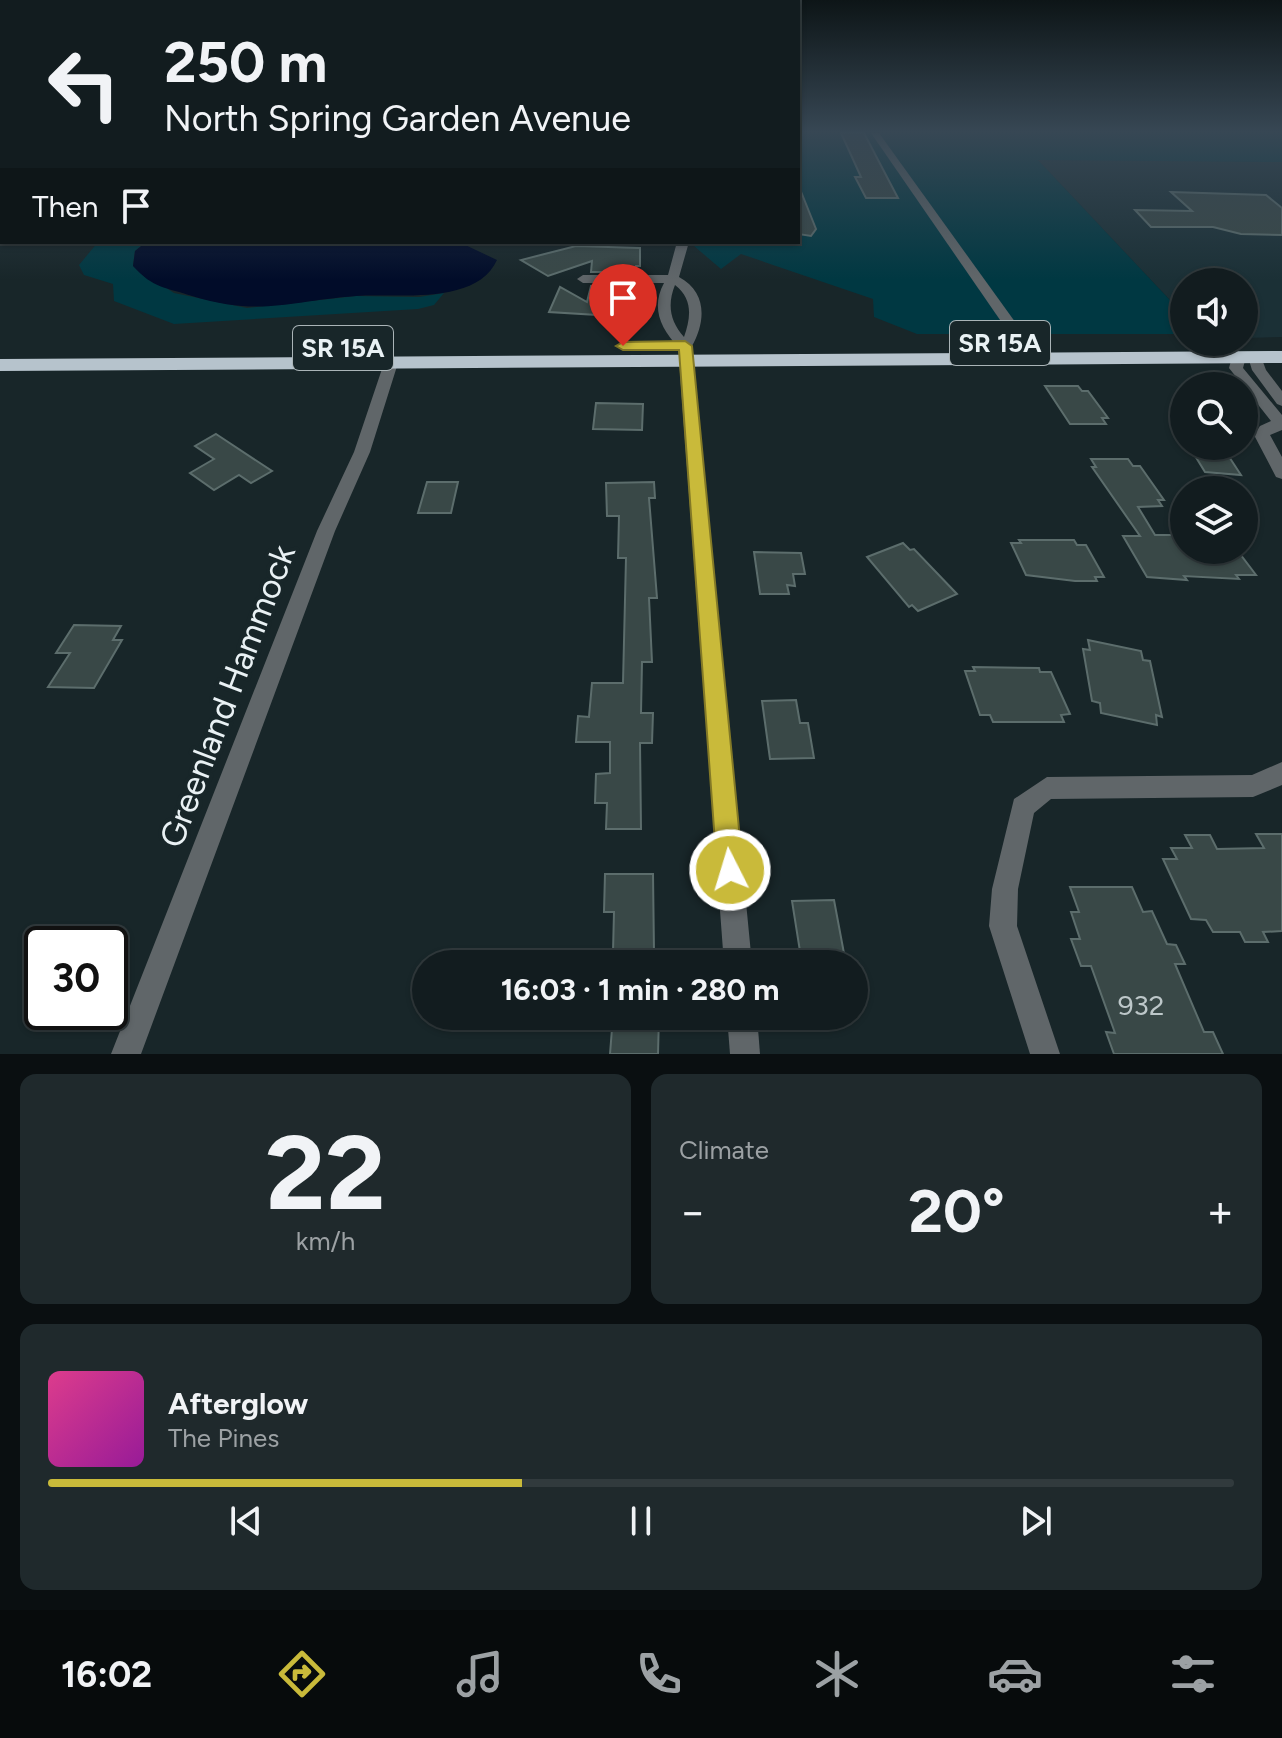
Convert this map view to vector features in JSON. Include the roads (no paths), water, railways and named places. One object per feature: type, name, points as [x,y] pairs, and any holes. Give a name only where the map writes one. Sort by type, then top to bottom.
[{"type":"highway","name":"SR 15A","points":[[0,365],[391,363],[1023,343],[1170,349]]},
{"type":"highway","name":"SR 15A","points":[[1258,348],[1282,357]]},
{"type":"highway","name":"SR 15A","points":[[0,350],[686,353],[1170,350]]},
{"type":"street","points":[[910,182],[1023,343]]},
{"type":"street","points":[[682,244],[673,279],[666,285],[662,318],[686,353]]},
{"type":"street","points":[[583,279],[673,279],[684,283],[694,303],[696,331],[686,353],[737,950]]},
{"type":"street","points":[[663,304],[694,303]]},
{"type":"street","points":[[1249,356],[1236,368],[1281,423],[1266,429],[1262,435],[1282,473]]},
{"type":"street","points":[[1258,356],[1259,370],[1282,401]]},
{"type":"street","name":"Greenland Hammock","points":[[126,1054],[326,531],[362,452],[391,363]]},
{"type":"street","points":[[1045,1054],[1003,926],[1005,889],[1023,807],[1047,788],[1253,786],[1282,773]]},
{"type":"street","points":[[743,1030],[745,1054]]}]
